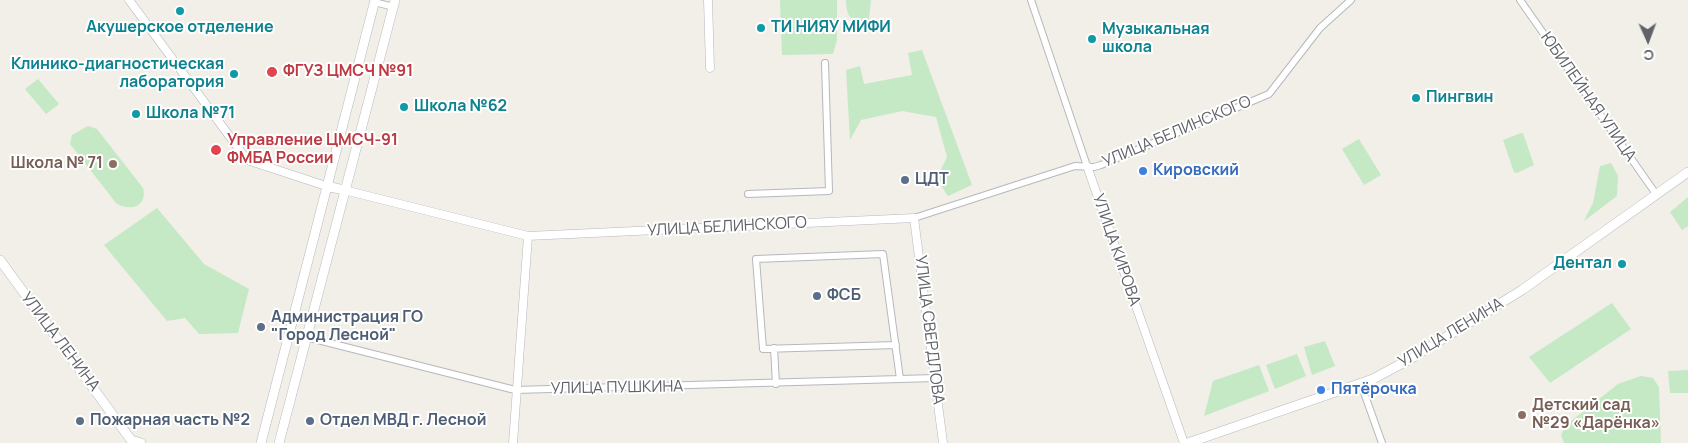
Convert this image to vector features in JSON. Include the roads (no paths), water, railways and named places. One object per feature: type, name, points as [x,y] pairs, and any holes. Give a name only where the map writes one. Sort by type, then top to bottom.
[{"type":"main road","points":[[261,443],[375,1]]},
{"type":"main road","points":[[279,443],[394,4]]},
{"type":"main road","name":"УЛИЦА ЛЕНИНА","points":[[1186,443],[1362,385],[1412,358],[1497,307],[1620,223],[1688,172]]},
{"type":"main road","points":[[1657,196],[1688,177]]},
{"type":"main road","name":"УЛИЦА БЕЛИНСКОГО","points":[[326,186],[344,190]]},
{"type":"main road","name":"УЛИЦА ЛЕНИНА","points":[[0,260],[131,441],[142,443]]},
{"type":"main road","points":[[1200,443],[1362,385]]},
{"type":"street","name":"УЛИЦА БЕЛИНСКОГО","points":[[129,0],[247,160],[326,186]]},
{"type":"street","points":[[708,0],[710,68]]},
{"type":"street","name":"УЛИЦА КИРОВА","points":[[1031,0],[1087,166],[1186,443]]},
{"type":"street","name":"УЛИЦА БЕЛИНСКОГО","points":[[344,190],[528,236],[914,218],[1075,166],[1101,165],[1269,94],[1320,28],[1351,0]]},
{"type":"street","name":"ЮБИЛЕЙНАЯ УЛИЦА","points":[[1520,0],[1657,196]]},
{"type":"street","points":[[375,1],[394,4]]},
{"type":"street","points":[[748,194],[829,191],[825,63]]},
{"type":"street","name":"УЛИЦА СВЕРДЛОВА","points":[[914,218],[943,443]]},
{"type":"street","points":[[513,443],[515,390],[528,236]]},
{"type":"street","points":[[896,345],[763,349],[756,260],[882,254],[896,345],[900,379]]},
{"type":"street","name":"УЛИЦА ПУШКИНА","points":[[306,337],[515,390],[935,378]]},
{"type":"street","points":[[774,348],[776,384]]},
{"type":"street","points":[[1362,385],[1382,443]]},
{"type":"place","name":"Акушерское отделение","points":[[180,11]]},
{"type":"place","name":"ТИ НИЯУ МИФИ","points":[[761,28]]},
{"type":"place","name":"Музыкальная школа","points":[[1092,39]]},
{"type":"place","name":"ФГУЗ ЦМСЧ №91","points":[[272,72]]},
{"type":"place","name":"Клинико-диагностическая лаборатория","points":[[234,74]]},
{"type":"place","name":"Пингвин","points":[[1416,98]]},
{"type":"place","name":"Школа №62","points":[[404,107]]},
{"type":"place","name":"Школа №71","points":[[136,114]]},
{"type":"place","name":"Управление ЦМСЧ-91 ФМБА России","points":[[216,150]]},
{"type":"place","name":"Школа № 71","points":[[113,164]]},
{"type":"place","name":"Кировский","points":[[1143,171]]},
{"type":"place","name":"ЦДТ","points":[[905,180]]},
{"type":"place","name":"Дентал","points":[[1622,264]]},
{"type":"place","name":"ФСБ","points":[[817,296]]},
{"type":"place","name":"Администрация ГО \"Город Лесной\"","points":[[261,327]]},
{"type":"place","name":"Пятёрочка","points":[[1321,390]]},
{"type":"place","name":"Детский сад №29 «Дарёнка»","points":[[1522,415]]},
{"type":"place","name":"Пожарная часть №2","points":[[80,421]]},
{"type":"place","name":"Отдел МВД г. Лесной","points":[[310,421]]}]
